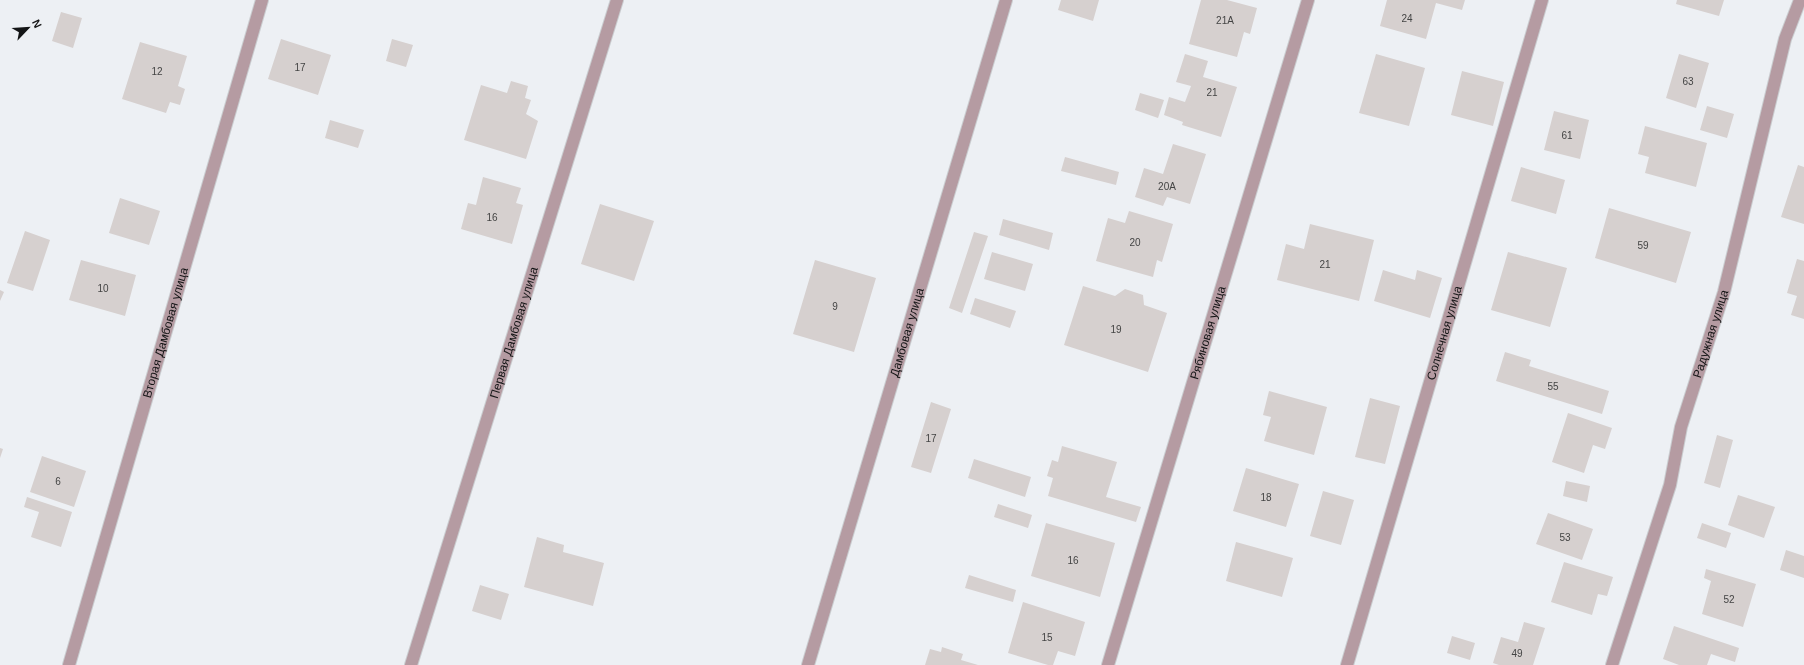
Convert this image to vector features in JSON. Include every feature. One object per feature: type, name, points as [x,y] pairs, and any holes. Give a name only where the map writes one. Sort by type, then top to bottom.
[{"type":"street","name":"Вторая Дамбовая улица","points":[[70,665],[262,0]]},
{"type":"street","name":"Первая Дамбовая улица","points":[[411,665],[617,0]]},
{"type":"street","name":"Дамбовая улица","points":[[808,665],[1006,0]]},
{"type":"street","name":"Рябиновая улица","points":[[1108,665],[1308,0]]},
{"type":"street","name":"Солнечная улица","points":[[1347,665],[1542,0]]},
{"type":"street","name":"Радужная улица","points":[[1612,665],[1670,485],[1681,427],[1724,292],[1785,39],[1800,0]]},
{"type":"building","points":[[1061,0],[1099,0],[1093,21],[1058,10]]},
{"type":"building","points":[[1201,0],[1227,0],[1257,8],[1250,34],[1244,32],[1237,57],[1189,44]]},
{"type":"building","points":[[1387,0],[1465,0],[1462,10],[1436,3],[1426,39],[1380,26]]},
{"type":"building","points":[[1677,0],[1724,0],[1719,16],[1676,4]]},
{"type":"building","points":[[61,12],[82,18],[73,48],[52,41]]},
{"type":"building","points":[[281,39],[331,55],[318,95],[268,79]]},
{"type":"building","points":[[392,39],[413,45],[406,67],[386,61]]},
{"type":"building","points":[[140,42],[187,56],[178,86],[185,89],[180,105],[170,102],[166,113],[122,99]]},
{"type":"building","points":[[1185,54],[1208,61],[1203,77],[1237,87],[1221,137],[1182,125],[1183,122],[1164,115],[1169,97],[1185,102],[1191,86],[1176,82]]},
{"type":"building","points":[[1376,54],[1425,68],[1409,126],[1359,113]]},
{"type":"building","points":[[1679,54],[1709,63],[1696,108],[1666,98]]},
{"type":"building","points":[[1462,71],[1504,82],[1493,126],[1451,115]]},
{"type":"building","points":[[511,81],[528,86],[525,98],[531,100],[526,114],[538,121],[526,159],[464,140],[481,85],[507,93]]},
{"type":"building","points":[[1140,93],[1164,100],[1158,118],[1135,110]]},
{"type":"building","points":[[1707,106],[1734,114],[1727,138],[1700,130]]},
{"type":"building","points":[[1554,111],[1589,120],[1580,159],[1544,150]]},
{"type":"building","points":[[330,120],[364,130],[358,148],[325,138]]},
{"type":"building","points":[[1645,126],[1707,143],[1696,187],[1645,173],[1649,157],[1638,154]]},
{"type":"building","points":[[1173,144],[1206,154],[1190,204],[1167,197],[1163,206],[1135,197],[1144,168],[1163,174]]},
{"type":"building","points":[[1065,157],[1119,172],[1116,185],[1061,171]]},
{"type":"building","points":[[1798,165],[1804,167],[1804,224],[1781,217]]},
{"type":"building","points":[[1521,167],[1565,180],[1556,214],[1511,201]]},
{"type":"building","points":[[483,177],[521,188],[516,203],[523,205],[512,244],[461,229],[468,203],[476,205]]},
{"type":"building","points":[[120,198],[160,211],[149,245],[109,233]]},
{"type":"building","points":[[600,204],[654,221],[634,281],[581,264]]},
{"type":"building","points":[[1609,208],[1691,232],[1676,283],[1595,258]]},
{"type":"building","points":[[1129,211],[1173,224],[1162,262],[1157,260],[1153,277],[1096,261],[1108,218],[1125,223]]},
{"type":"building","points":[[1003,219],[1053,233],[1049,250],[999,235]]},
{"type":"building","points":[[1310,224],[1374,240],[1359,301],[1277,280],[1286,244],[1304,249]]},
{"type":"building","points":[[25,231],[50,240],[33,291],[7,283]]},
{"type":"building","points":[[974,232],[988,236],[962,313],[949,308]]},
{"type":"building","points":[[992,252],[1033,264],[1025,291],[984,279]]},
{"type":"building","points":[[1508,252],[1567,268],[1550,327],[1491,310]]},
{"type":"building","points":[[1797,259],[1804,261],[1804,319],[1791,315],[1797,296],[1787,293]]},
{"type":"building","points":[[81,260],[136,275],[125,316],[69,300]]},
{"type":"building","points":[[815,260],[876,278],[854,352],[793,334]]},
{"type":"building","points":[[1383,270],[1415,280],[1417,270],[1442,278],[1430,318],[1374,301]]},
{"type":"building","points":[[1083,286],[1115,296],[1125,289],[1143,295],[1144,305],[1167,313],[1148,372],[1064,345]]},
{"type":"building","points":[[0,290],[4,292],[0,301]]},
{"type":"building","points":[[975,298],[1016,311],[1010,328],[970,314]]},
{"type":"building","points":[[1505,352],[1531,360],[1529,366],[1609,391],[1602,414],[1496,381]]},
{"type":"building","points":[[1269,391],[1327,407],[1314,455],[1264,441],[1271,417],[1263,415]]},
{"type":"building","points":[[1370,398],[1400,406],[1385,464],[1355,457]]},
{"type":"building","points":[[931,402],[951,409],[931,473],[911,467]]},
{"type":"building","points":[[1568,413],[1612,428],[1605,449],[1593,445],[1584,473],[1552,462]]},
{"type":"building","points":[[1717,435],[1733,440],[1720,488],[1704,483]]},
{"type":"building","points":[[1062,446],[1117,462],[1106,497],[1141,507],[1136,522],[1048,496],[1053,478],[1047,476],[1052,460],[1058,462]]},
{"type":"building","points":[[0,448],[3,449],[0,458]]},
{"type":"building","points":[[42,456],[86,471],[74,507],[30,492]]},
{"type":"building","points":[[974,459],[1031,477],[1025,497],[968,478]]},
{"type":"building","points":[[1246,468],[1299,484],[1286,527],[1233,511]]},
{"type":"building","points":[[1566,481],[1590,486],[1587,502],[1563,496]]},
{"type":"building","points":[[1323,491],[1354,500],[1341,545],[1310,536]]},
{"type":"building","points":[[1738,495],[1775,507],[1764,538],[1728,525]]},
{"type":"building","points":[[27,497],[72,512],[61,547],[31,537],[39,512],[24,507]]},
{"type":"building","points":[[998,504],[1032,515],[1028,528],[994,517]]},
{"type":"building","points":[[1548,513],[1593,529],[1582,560],[1536,544]]},
{"type":"building","points":[[1046,523],[1115,543],[1100,597],[1031,576]]},
{"type":"building","points":[[1702,523],[1731,533],[1726,548],[1697,538]]},
{"type":"building","points":[[537,537],[564,545],[563,552],[604,563],[593,606],[524,587]]},
{"type":"building","points":[[1236,542],[1293,558],[1282,597],[1226,581]]},
{"type":"building","points":[[1786,550],[1804,556],[1804,578],[1780,570]]},
{"type":"building","points":[[1564,562],[1613,577],[1607,596],[1598,594],[1592,615],[1551,602]]},
{"type":"building","points":[[1706,569],[1756,584],[1743,627],[1702,614],[1711,581],[1704,578]]},
{"type":"building","points":[[969,575],[1016,590],[1013,602],[965,588]]},
{"type":"building","points":[[480,585],[509,594],[501,620],[472,611]]},
{"type":"building","points":[[1023,602],[1085,622],[1075,656],[1058,651],[1053,665],[1048,665],[1008,653]]},
{"type":"building","points":[[1524,622],[1545,628],[1533,665],[1499,665],[1493,663],[1501,637],[1518,642]]},
{"type":"building","points":[[1674,626],[1739,648],[1735,662],[1711,654],[1707,665],[1679,665],[1663,659]]},
{"type":"building","points":[[1452,636],[1475,643],[1470,660],[1447,653]]},
{"type":"building","points":[[942,647],[963,654],[961,660],[978,665],[925,665],[930,649],[941,652]]}]
